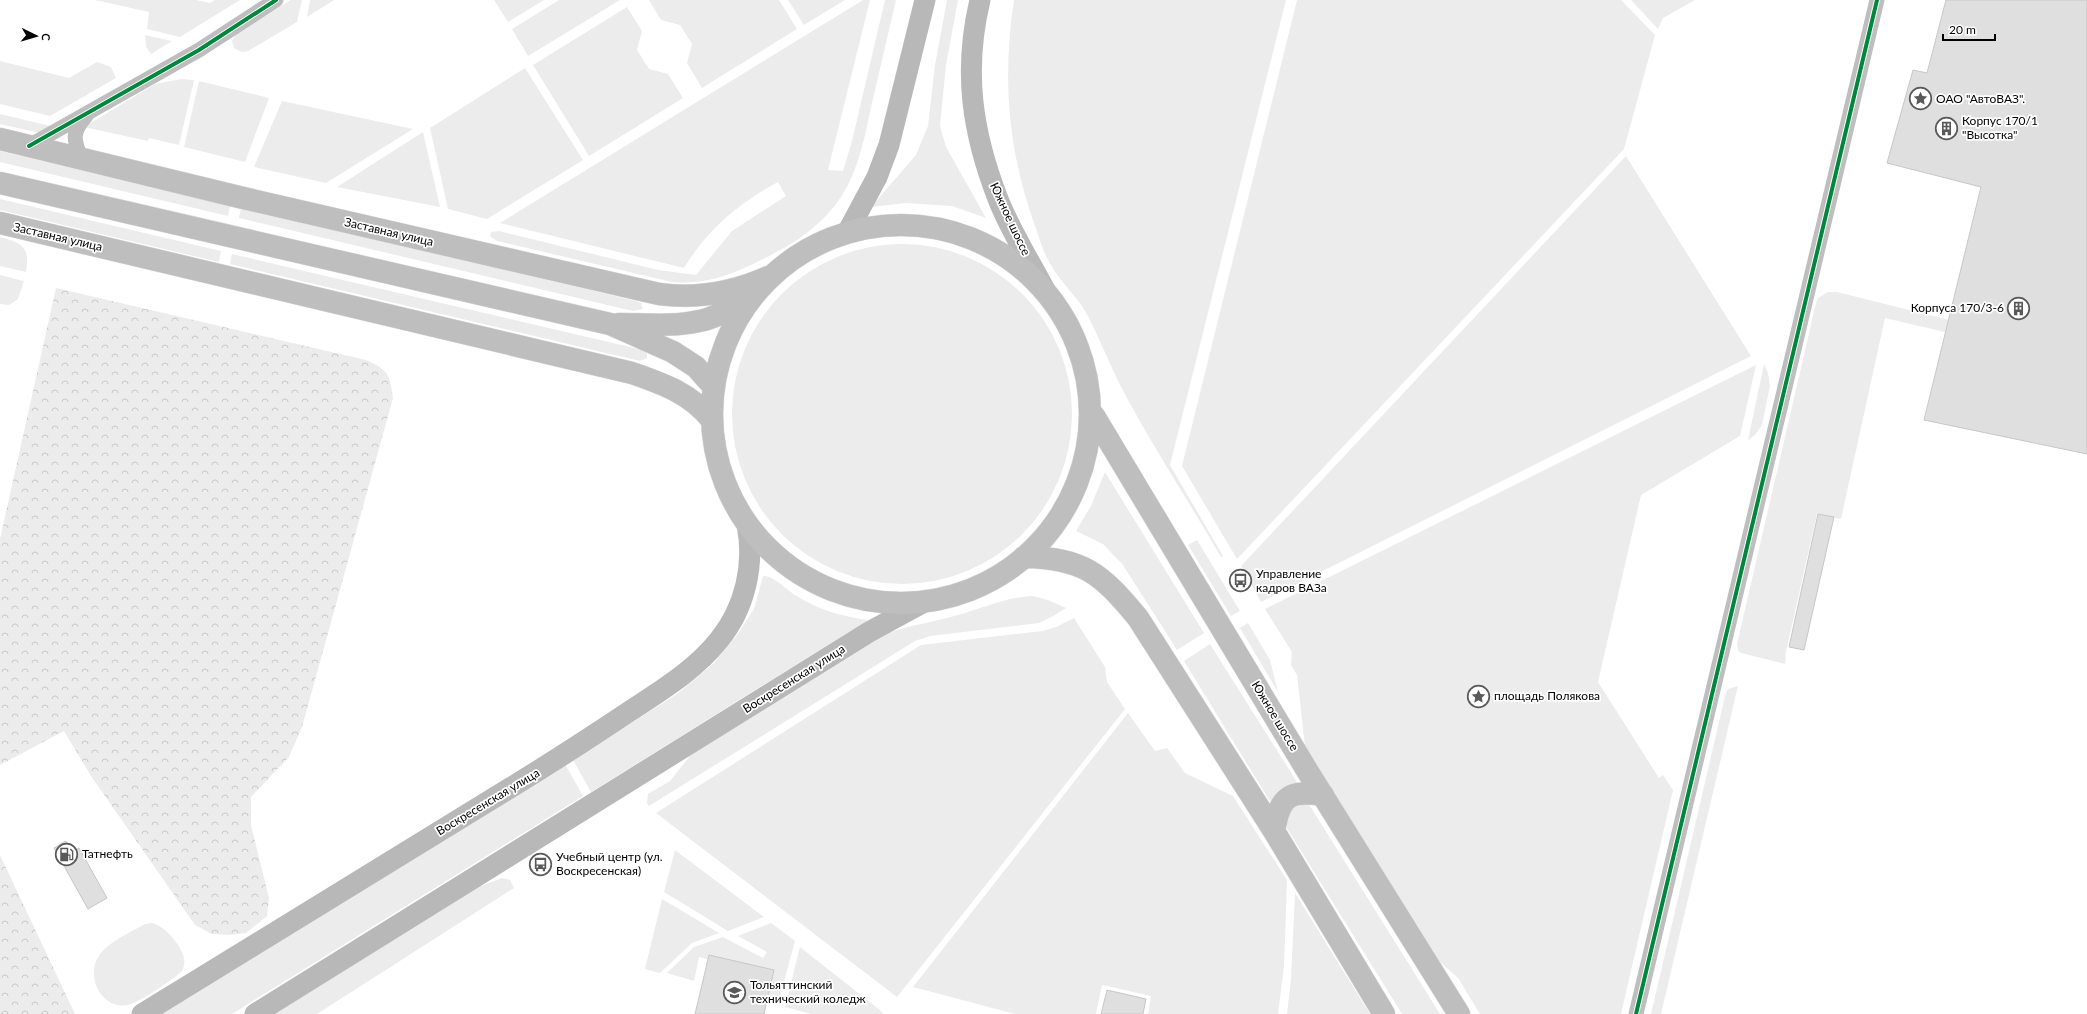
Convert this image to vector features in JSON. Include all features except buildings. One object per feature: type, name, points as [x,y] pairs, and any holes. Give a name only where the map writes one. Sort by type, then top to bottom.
[{"type":"main road","points":[[847,233],[877,177],[889,145],[925,0]]},
{"type":"main road","name":"Южное шоссе","points":[[980,0],[972,45],[971,75],[974,119],[983,156],[999,200],[1047,294]]},
{"type":"main road","name":"Заставная улица","points":[[0,140],[659,294],[696,297],[720,293],[748,286],[778,272]]},
{"type":"main road","points":[[0,183],[610,324],[673,352],[696,367],[713,386]]},
{"type":"main road","name":"Заставная улица","points":[[0,223],[632,373],[661,383],[683,393],[701,407],[711,419]]},
{"type":"main road","points":[[903,224],[946,229],[971,237],[997,250],[1022,268],[1047,294],[1077,343],[1087,369],[1093,393],[1094,416],[1088,456],[1078,484],[1063,513],[1047,535],[1024,557],[976,585],[926,601],[883,602],[859,598],[832,589],[804,576],[781,561],[747,525],[732,498],[720,471],[714,445],[711,419],[713,386],[722,351],[734,322],[753,296],[778,272],[826,241],[847,233],[903,224]]},
{"type":"main road","points":[[610,324],[677,324],[700,321],[718,314],[753,296]]},
{"type":"main road","name":"Южное шоссе","points":[[1094,416],[1323,795],[1459,1014]]},
{"type":"main road","name":"Воскресенская улица","points":[[142,1014],[566,754],[681,677],[700,661],[720,639],[741,603],[748,580],[751,544],[747,525]]},
{"type":"main road","points":[[1024,557],[1050,558],[1074,563],[1095,574],[1113,588],[1138,618],[1274,831],[1384,1014]]},
{"type":"main road","name":"Воскресенская улица","points":[[255,1014],[869,632],[926,601]]},
{"type":"main road","points":[[1274,831],[1277,812],[1284,800],[1294,794],[1306,793],[1323,795]]},
{"type":"street","points":[[29,146],[199,50],[276,0]]},
{"type":"street","points":[[1636,1014],[1877,0]]},
{"type":"street","points":[[81,158],[74,142],[76,130],[89,112]]},
{"type":"green space","points":[[95,0],[196,0],[210,3],[215,0],[240,0],[180,37],[147,29],[149,12]]},
{"type":"green space","points":[[291,0],[302,0],[297,22],[248,51],[242,52],[234,48],[232,41],[236,34]]},
{"type":"green space","points":[[310,0],[334,0],[307,17]]},
{"type":"green space","points":[[494,0],[544,0],[508,22]]},
{"type":"green space","points":[[559,0],[620,0],[528,56],[512,29]]},
{"type":"green space","points":[[649,0],[779,0],[797,29],[702,88],[687,63],[692,44],[680,25],[661,20]]},
{"type":"green space","points":[[788,0],[845,0],[804,25]]},
{"type":"green space","points":[[863,0],[870,0],[828,170],[843,171],[852,141],[885,0],[896,0],[861,152],[847,187],[841,197],[825,217],[794,242],[750,265],[729,274],[718,278],[684,283],[672,282],[497,241],[490,236],[491,232],[499,231],[658,270],[696,275],[732,231],[786,196],[778,182],[750,199],[714,229],[693,254],[684,268],[500,223]]},
{"type":"green space","points":[[947,0],[958,0],[946,65],[940,126],[946,147],[986,218],[952,206],[906,203],[871,207],[916,155],[928,126],[935,65]]},
{"type":"green space","points":[[1014,0],[1286,0],[1170,465],[1223,556],[1221,557],[1132,407],[1084,310],[1057,274],[1047,258],[1042,246],[1026,198],[1013,142],[1008,86],[1008,58]]},
{"type":"green space","points":[[1297,0],[1621,0],[1655,35],[1624,149],[1237,559],[1182,466]]},
{"type":"green space","points":[[1631,0],[1695,0],[1663,18],[1658,29]]},
{"type":"green space","points":[[627,7],[642,31],[637,50],[649,69],[668,74],[683,98],[589,156],[533,65]]},
{"type":"green space","points":[[145,35],[172,41],[151,54],[146,47]]},
{"type":"green space","points":[[0,61],[69,78],[97,62],[111,67],[116,78],[50,116],[0,104]]},
{"type":"green space","points":[[525,68],[583,160],[487,219],[448,209],[430,128]]},
{"type":"green space","points":[[181,79],[194,80],[179,145],[149,138],[148,141],[84,127],[155,84]]},
{"type":"green space","points":[[199,81],[269,98],[245,162],[184,147]]},
{"type":"green space","points":[[282,101],[413,129],[326,183],[254,167]]},
{"type":"green space","points":[[0,114],[50,126],[40,133],[0,124]]},
{"type":"green space","points":[[423,132],[440,207],[337,187]]},
{"type":"green space","points":[[0,151],[230,206],[228,216],[0,162]]},
{"type":"green space","points":[[1626,156],[1751,356],[1261,602],[1241,566]]},
{"type":"green space","points":[[0,199],[221,251],[219,262],[0,210]]},
{"type":"green space","points":[[241,208],[636,301],[641,303],[643,309],[633,311],[239,218]]},
{"type":"green space","points":[[0,237],[14,241],[23,247],[27,257],[26,272],[0,266]]},
{"type":"green space","points":[[902,244],[935,247],[967,257],[997,273],[1022,294],[1043,319],[1059,349],[1069,381],[1072,414],[1069,447],[1059,479],[1043,509],[1022,534],[997,555],[967,571],[935,581],[902,584],[869,581],[837,571],[807,555],[782,534],[761,509],[745,479],[735,447],[732,414],[735,381],[745,349],[761,319],[782,294],[807,273],[837,257],[869,247]]},
{"type":"green space","points":[[232,254],[643,350],[647,353],[647,358],[640,361],[230,264]]},
{"type":"green space","points":[[0,275],[24,281],[18,299],[9,305],[0,304]]},
{"type":"green space","points":[[56,288],[366,360],[383,370],[387,374],[391,383],[393,398],[302,727],[289,757],[251,797],[251,825],[269,898],[267,916],[246,933],[229,935],[212,934],[195,925],[91,776],[64,731],[0,765],[0,539]]},
{"type":"green space","points":[[1828,292],[1837,292],[1957,322],[1949,333],[1885,318],[1841,519],[1817,514],[1785,656],[1785,664],[1741,653],[1738,651],[1737,644],[1816,303],[1818,298]]},
{"type":"green space","points":[[1764,364],[1768,373],[1770,386],[1762,425],[1755,435],[1748,440]]},
{"type":"green space","points":[[1756,365],[1740,436],[1641,495],[1598,682],[1659,778],[1663,775],[1673,790],[1621,1014],[1480,1014],[1458,978],[1440,962],[1305,746],[1297,675],[1291,665],[1292,652],[1265,609]]},
{"type":"green space","points":[[1105,472],[1204,633],[1177,650],[1123,565],[1103,544],[1076,531],[1091,506]]},
{"type":"green space","points":[[1197,540],[1240,611],[1231,616],[1188,545]]},
{"type":"green space","points":[[763,576],[771,578],[795,595],[821,608],[848,617],[868,620],[591,792],[573,760],[677,694],[713,664],[737,635],[754,609]]},
{"type":"green space","points":[[1033,596],[1048,600],[1066,608],[1039,623],[930,636],[915,641],[649,806],[647,803],[648,794],[670,781],[693,752],[875,638],[896,630],[948,618],[1014,598]]},
{"type":"green space","points":[[1074,618],[1105,667],[1107,682],[1125,709],[897,997],[656,813],[921,645],[1043,631],[1056,627]]},
{"type":"green space","points":[[1248,623],[1270,660],[1278,692],[1240,628]]},
{"type":"green space","points":[[1210,644],[1300,787],[1290,786],[1282,788],[1273,798],[1271,803],[1184,661]]},
{"type":"green space","points":[[1738,686],[1661,1014],[1651,1014],[1726,692],[1728,689]]},
{"type":"green space","points":[[1128,713],[1155,751],[1167,748],[1185,773],[1233,796],[1287,880],[1284,966],[1278,1014],[1148,1014],[1151,996],[1102,985],[1096,1014],[1015,1014],[913,987]]},
{"type":"green space","points":[[565,764],[583,796],[232,1014],[160,1014]]},
{"type":"green space","points":[[1304,802],[1310,806],[1440,1014],[1402,1014],[1283,822],[1285,810]]},
{"type":"green space","points":[[675,850],[764,917],[728,931],[664,892]]},
{"type":"green space","points":[[0,855],[75,1014],[0,1014]]},
{"type":"green space","points":[[502,878],[510,880],[514,888],[317,1014],[271,1014],[478,887]]},
{"type":"green space","points":[[1295,893],[1370,1014],[1287,1014],[1291,979]]},
{"type":"green space","points":[[662,899],[719,933],[692,943],[660,973],[645,969]]},
{"type":"green space","points":[[152,923],[167,932],[180,947],[184,960],[182,971],[156,990],[133,1004],[118,1005],[110,1002],[103,997],[95,981],[94,972],[96,962],[100,954],[115,941],[145,924]]},
{"type":"green space","points":[[771,923],[795,941],[778,1004],[757,999],[763,973],[699,957],[694,981],[667,973],[694,947],[723,937],[763,958],[767,952],[738,936]]},
{"type":"green space","points":[[800,947],[883,1014],[812,1014],[785,1007]]},
{"type":"cycle path","points":[[29,146],[199,50],[276,0]]},
{"type":"cycle path","points":[[1636,1014],[1877,0]]},
{"type":"place","name":"ОАО \"АвтоВАЗ\".","points":[[1921,99]]},
{"type":"place","name":"Корпус 170/1 \"Высотка\"","points":[[1946,128]]},
{"type":"place","name":"Корпуса 170/3-6","points":[[2019,308]]},
{"type":"place","name":"Управление кадров ВАЗа","points":[[1241,581]]},
{"type":"place","name":"площадь Полякова","points":[[1479,696]]},
{"type":"place","name":"Татнефть","points":[[66,854]]},
{"type":"place","name":"Учебный центр (ул. Воскресенская)","points":[[541,864]]},
{"type":"place","name":"Тольяттинский технический коледж","points":[[735,992]]}]
